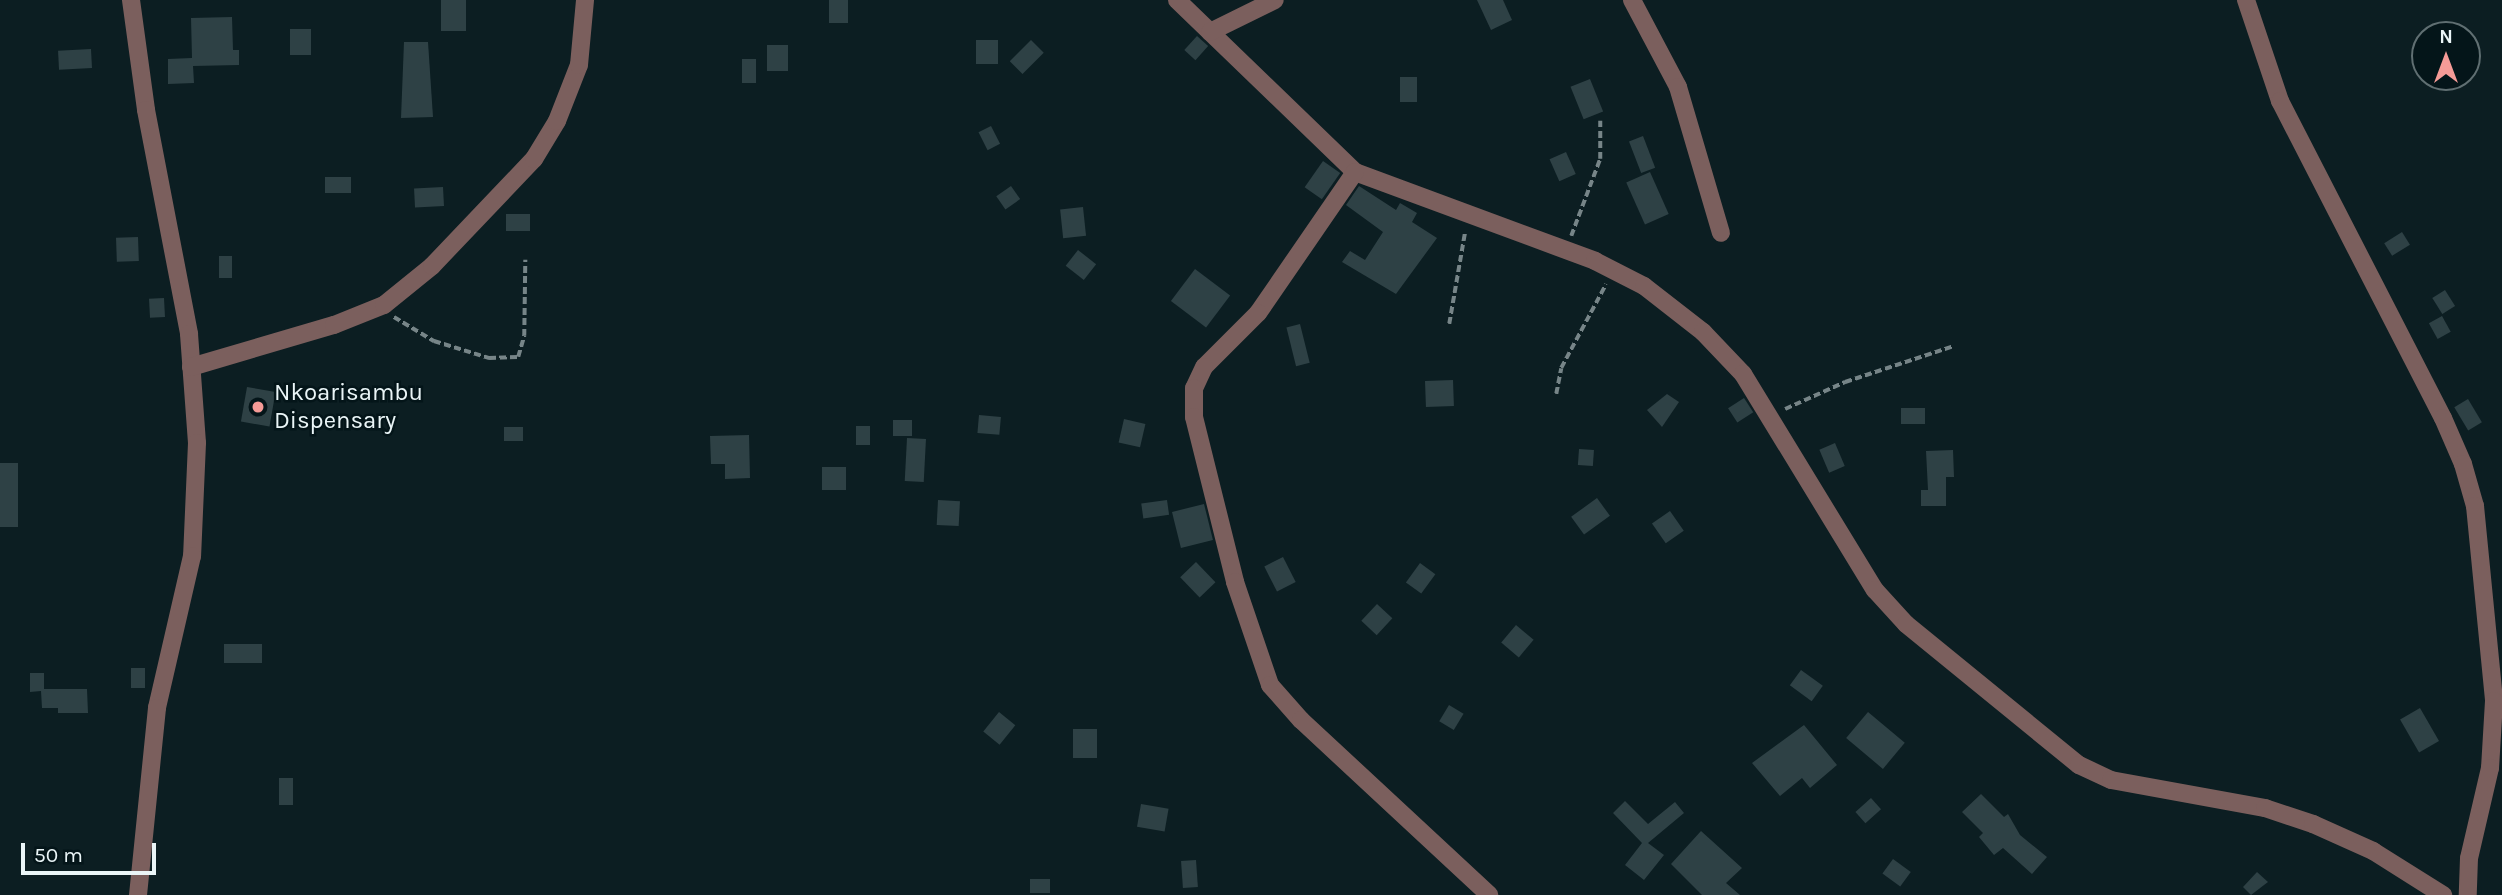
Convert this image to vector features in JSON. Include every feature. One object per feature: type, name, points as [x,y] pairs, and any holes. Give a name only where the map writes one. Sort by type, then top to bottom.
[{"type":"street","points":[[131,0],[191,367],[197,443],[194,539],[157,708],[138,895]]},
{"type":"street","points":[[191,367],[334,325],[384,305],[432,266],[534,159],[557,121],[579,65],[584,0]]},
{"type":"street","points":[[1177,0],[1354,172],[1614,270],[1644,286],[1703,332],[1743,374],[1875,590],[1906,624],[2079,765],[2111,780],[2231,801],[2313,824],[2373,851],[2443,895]]},
{"type":"street","points":[[1210,32],[1275,0]]},
{"type":"street","points":[[1632,0],[1678,87],[1721,233]]},
{"type":"street","points":[[2246,0],[2280,101],[2443,418],[2463,464],[2475,506],[2494,701],[2490,768],[2469,858],[2468,895]]},
{"type":"street","points":[[1354,172],[1265,304],[1204,367],[1194,388],[1194,417],[1239,595],[1270,685],[1301,720],[1489,895]]},
{"type":"path","points":[[1565,250],[1601,159],[1600,121]]},
{"type":"path","points":[[1449,324],[1468,215]]},
{"type":"path","points":[[384,305],[398,321],[434,341],[489,358],[511,359],[522,351],[525,260]]},
{"type":"path","points":[[1556,394],[1561,368],[1614,270]]},
{"type":"path","points":[[1771,416],[1844,382],[1954,346]]},
{"type":"building","points":[[441,0],[466,0],[466,31],[441,31]]},
{"type":"building","points":[[829,0],[848,0],[848,23],[829,23]]},
{"type":"building","points":[[1477,0],[1503,0],[1512,20],[1491,30]]},
{"type":"building","points":[[232,17],[233,50],[239,50],[239,65],[193,66],[194,83],[168,84],[168,59],[192,58],[191,18]]},
{"type":"building","points":[[290,29],[311,29],[311,55],[290,55]]},
{"type":"building","points":[[1197,36],[1208,46],[1195,60],[1184,50]]},
{"type":"building","points":[[976,40],[998,40],[998,64],[976,64]]},
{"type":"building","points":[[1031,40],[1044,53],[1023,74],[1010,61]]},
{"type":"building","points":[[404,42],[428,42],[433,117],[401,118]]},
{"type":"building","points":[[767,45],[788,45],[788,71],[767,71]]},
{"type":"building","points":[[91,49],[92,68],[59,70],[58,51]]},
{"type":"building","points":[[742,59],[756,59],[756,83],[742,83]]},
{"type":"building","points":[[1400,77],[1417,77],[1417,102],[1400,102]]},
{"type":"building","points":[[1590,79],[1603,111],[1584,119],[1571,87]]},
{"type":"building","points":[[991,126],[1000,144],[988,150],[979,132]]},
{"type":"building","points":[[1643,136],[1655,168],[1641,173],[1629,141]]},
{"type":"building","points":[[1566,152],[1576,174],[1559,181],[1550,159]]},
{"type":"building","points":[[1323,161],[1340,173],[1322,199],[1305,187]]},
{"type":"building","points":[[1650,172],[1669,214],[1645,225],[1626,183]]},
{"type":"building","points":[[325,177],[351,177],[351,193],[325,193]]},
{"type":"building","points":[[1011,186],[1020,199],[1005,209],[996,196]]},
{"type":"building","points":[[1359,186],[1396,210],[1400,203],[1417,213],[1412,222],[1437,238],[1396,294],[1342,262],[1350,251],[1365,260],[1383,232],[1346,205]]},
{"type":"building","points":[[443,187],[444,206],[415,207],[414,189]]},
{"type":"building","points":[[1083,207],[1086,236],[1063,238],[1060,209]]},
{"type":"building","points":[[506,214],[530,214],[530,231],[506,231]]},
{"type":"building","points":[[2402,232],[2410,245],[2392,256],[2384,243]]},
{"type":"building","points":[[138,237],[139,261],[117,262],[116,238]]},
{"type":"building","points":[[1078,250],[1096,264],[1084,280],[1066,266]]},
{"type":"building","points":[[219,256],[232,256],[232,278],[219,278]]},
{"type":"building","points":[[1195,269],[1230,295],[1206,327],[1171,301]]},
{"type":"building","points":[[2445,290],[2455,306],[2442,314],[2432,298]]},
{"type":"building","points":[[164,298],[165,317],[150,318],[149,299]]},
{"type":"building","points":[[2442,316],[2451,332],[2438,339],[2429,323]]},
{"type":"building","points":[[1300,324],[1310,363],[1296,366],[1286,327]]},
{"type":"building","points":[[1453,380],[1454,406],[1426,407],[1425,381]]},
{"type":"building","name":"Nkoarisambu Dispensary","points":[[247,387],[276,392],[269,427],[241,421]]},
{"type":"building","points":[[1667,394],[1679,402],[1662,427],[1647,410]]},
{"type":"building","points":[[1744,398],[1753,412],[1737,423],[1728,408]]},
{"type":"building","points":[[2468,399],[2482,422],[2468,430],[2454,407]]},
{"type":"building","points":[[1901,408],[1925,408],[1925,424],[1901,424]]},
{"type":"building","points":[[979,415],[1001,417],[999,435],[977,433]]},
{"type":"building","points":[[1124,419],[1145,424],[1140,447],[1119,442]]},
{"type":"building","points":[[893,420],[912,420],[912,436],[893,436]]},
{"type":"building","points":[[856,426],[870,426],[870,445],[856,445]]},
{"type":"building","points":[[504,427],[523,427],[523,441],[504,441]]},
{"type":"building","points":[[749,435],[750,478],[725,479],[725,464],[711,464],[710,436]]},
{"type":"building","points":[[907,438],[926,439],[924,482],[905,481]]},
{"type":"building","points":[[1835,443],[1845,466],[1829,473],[1819,450]]},
{"type":"building","points":[[1579,449],[1594,450],[1593,466],[1578,465]]},
{"type":"building","points":[[1953,450],[1954,477],[1946,477],[1946,506],[1921,506],[1921,490],[1928,490],[1926,451]]},
{"type":"building","points":[[0,463],[18,463],[18,527],[0,527]]},
{"type":"building","points":[[822,467],[846,467],[846,490],[822,490]]},
{"type":"building","points":[[1597,498],[1610,516],[1584,535],[1571,517]]},
{"type":"building","points":[[938,500],[960,501],[959,526],[937,525]]},
{"type":"building","points":[[1167,500],[1169,515],[1143,518],[1141,504]]},
{"type":"building","points":[[1204,504],[1213,540],[1181,548],[1172,512]]},
{"type":"building","points":[[1670,511],[1684,531],[1666,543],[1652,524]]},
{"type":"building","points":[[1283,557],[1296,582],[1277,591],[1264,567]]},
{"type":"building","points":[[1196,562],[1215,582],[1200,597],[1180,577]]},
{"type":"building","points":[[1420,563],[1435,574],[1421,594],[1406,582]]},
{"type":"building","points":[[1377,604],[1392,618],[1377,635],[1361,621]]},
{"type":"building","points":[[1516,625],[1534,640],[1519,657],[1501,643]]},
{"type":"building","points":[[224,644],[262,644],[262,663],[224,663]]},
{"type":"building","points":[[131,668],[145,668],[145,688],[131,688]]},
{"type":"building","points":[[1801,670],[1823,686],[1812,701],[1790,685]]},
{"type":"building","points":[[30,673],[44,673],[44,689],[87,689],[88,713],[58,713],[58,708],[42,708],[41,691],[30,692]]},
{"type":"building","points":[[1449,705],[1464,714],[1454,730],[1439,721]]},
{"type":"building","points":[[2420,708],[2439,741],[2419,752],[2400,720]]},
{"type":"building","points":[[999,712],[1015,725],[1000,745],[983,731]]},
{"type":"building","points":[[1868,712],[1905,743],[1883,769],[1846,738]]},
{"type":"building","points":[[1804,725],[1837,765],[1810,788],[1802,778],[1780,796],[1752,763]]},
{"type":"building","points":[[1073,729],[1097,729],[1097,758],[1073,758]]},
{"type":"building","points":[[279,778],[293,778],[293,805],[279,805]]},
{"type":"building","points":[[1981,794],[2004,817],[2008,814],[2020,835],[2047,857],[2032,874],[2003,848],[1994,855],[1979,837],[1983,833],[1962,812]]},
{"type":"building","points":[[1871,798],[1881,809],[1865,823],[1855,812]]},
{"type":"building","points":[[1625,801],[1648,824],[1675,802],[1684,813],[1648,843],[1664,855],[1644,880],[1625,865],[1642,843],[1613,813]]},
{"type":"building","points":[[1141,804],[1169,809],[1165,832],[1137,827]]},
{"type":"building","points":[[1701,831],[1742,868],[1726,883],[1740,895],[1702,895],[1671,864]]},
{"type":"building","points":[[1893,859],[1911,872],[1900,886],[1882,874]]},
{"type":"building","points":[[1196,860],[1198,887],[1183,888],[1181,861]]},
{"type":"building","points":[[2257,872],[2268,882],[2251,895],[2243,887]]},
{"type":"building","points":[[1030,879],[1050,879],[1050,893],[1030,893]]},
{"type":"place","name":"Nkoarisambu Dispensary","points":[[258,407]]}]
